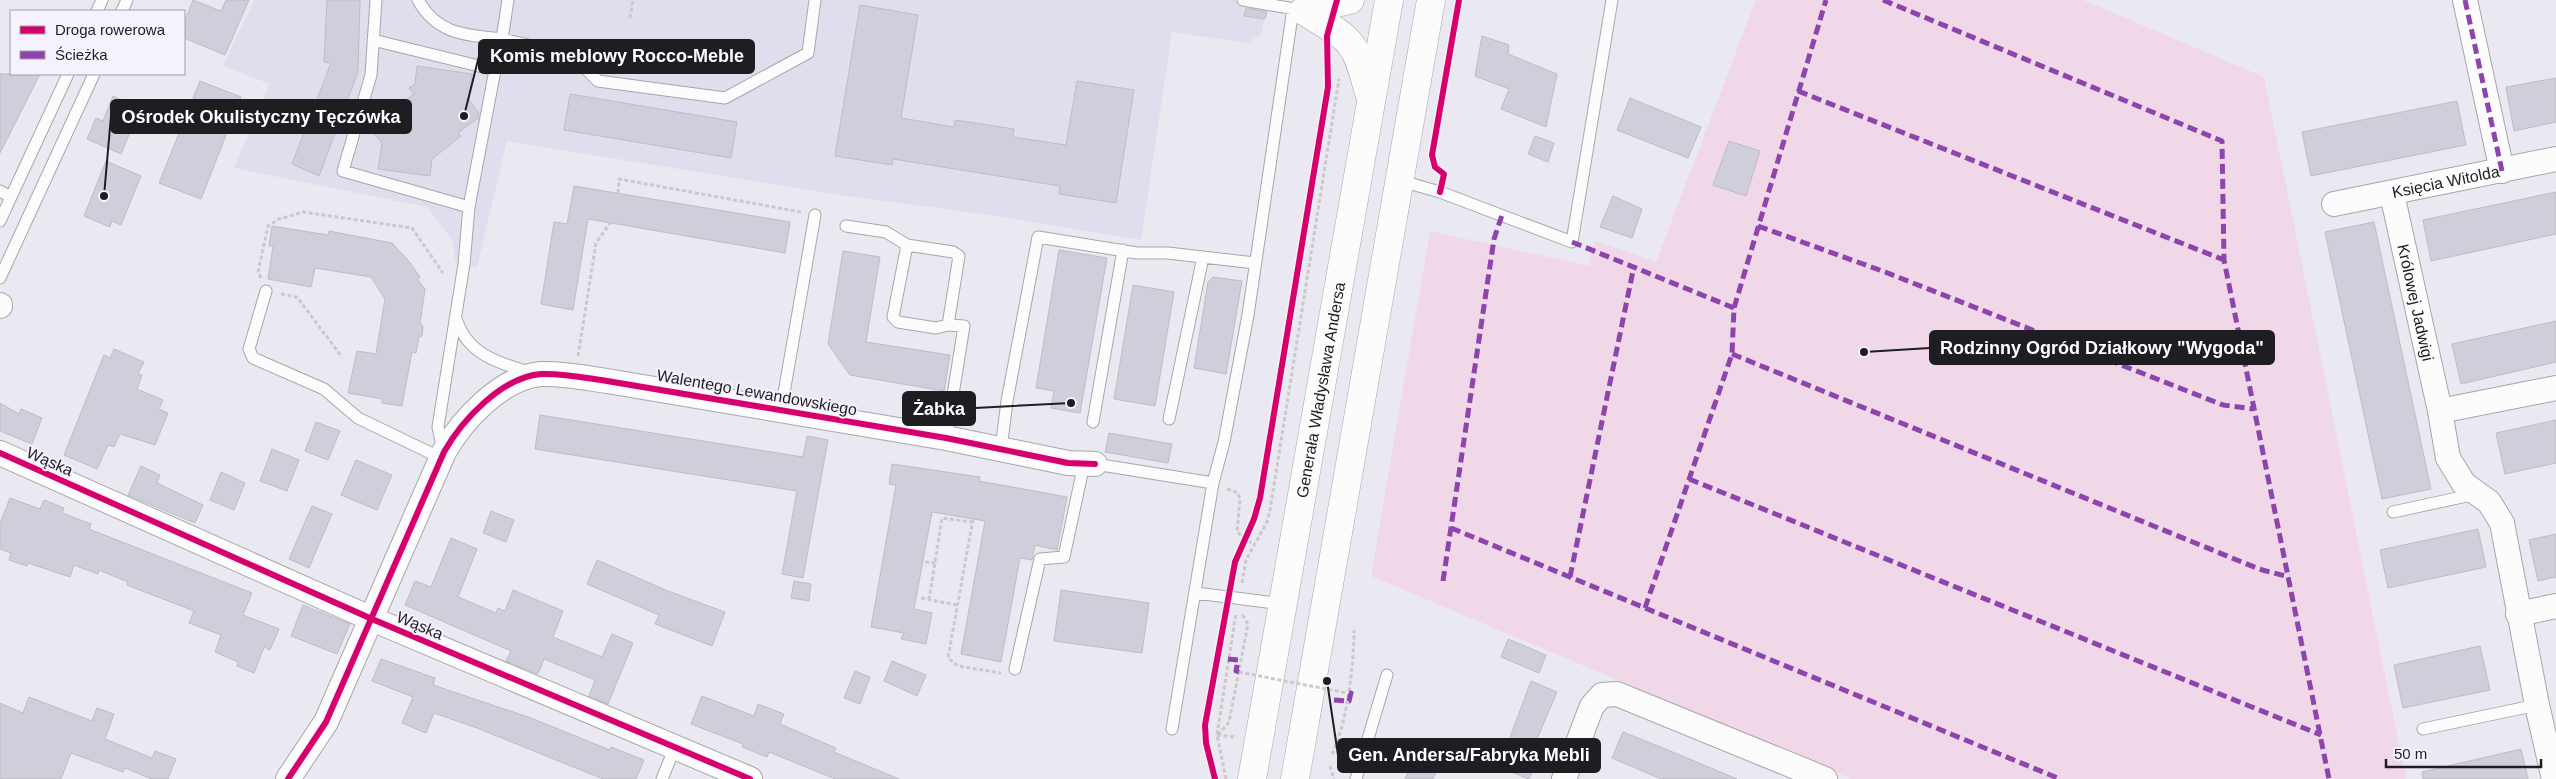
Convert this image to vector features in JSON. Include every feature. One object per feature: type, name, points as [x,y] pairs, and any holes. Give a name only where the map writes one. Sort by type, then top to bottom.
[{"type":"highway","points":[[1299,10],[1350,0]]},
{"type":"highway","name":"Generała Władysława Andersa","points":[[1252,779],[1389,0]]},
{"type":"highway","points":[[1295,779],[1401,181],[1431,0]]},
{"type":"highway","points":[[1299,10],[1329,25],[1353,45],[1361,62],[1371,100]]},
{"type":"street","points":[[2465,0],[2502,171]]},
{"type":"street","name":"Księcia Witolda","points":[[2334,204],[2392,194],[2556,159]]},
{"type":"street","name":"Królowej Jadwigi","points":[[2392,194],[2440,411],[2448,458],[2456,473],[2476,494],[2489,502],[2502,523],[2518,614],[2554,779]]},
{"type":"street","name":"Walentego Lewandowskiego","points":[[288,779],[326,722],[442,455],[456,432],[474,411],[515,383],[539,374],[554,374],[607,381],[946,438],[1068,463],[1089,464]]},
{"type":"street","points":[[2440,411],[2556,388]]},
{"type":"street","name":"Wąska","points":[[0,453],[372,619],[750,779]]},
{"type":"street","points":[[2518,614],[2556,606]]},
{"type":"street","points":[[1564,779],[1592,706],[1602,696],[1617,694],[1825,779]]},
{"type":"lane","points":[[376,0],[371,75],[343,171],[469,207]]},
{"type":"lane","points":[[418,0],[426,15],[454,33],[502,39],[572,55],[598,81],[725,98],[808,53],[815,0]]},
{"type":"lane","points":[[502,39],[508,0]]},
{"type":"lane","points":[[1172,729],[1213,483],[1224,442],[1248,315],[1255,262],[1299,10],[1243,0]]},
{"type":"lane","points":[[1401,181],[1440,192],[1572,242],[1612,0]]},
{"type":"lane","points":[[373,40],[495,70],[469,207],[456,319],[438,427],[442,455]]},
{"type":"lane","points":[[0,221],[68,75]]},
{"type":"lane","points":[[0,278],[94,75]]},
{"type":"lane","points":[[0,191],[11,197]]},
{"type":"lane","points":[[781,410],[815,215]]},
{"type":"lane","points":[[846,226],[886,232],[907,245],[953,252],[959,256],[948,324]]},
{"type":"lane","points":[[1001,449],[1007,401],[1038,237],[1123,250],[1255,262]]},
{"type":"lane","points":[[907,245],[893,317],[898,322],[936,328],[948,324],[964,326],[946,438]]},
{"type":"lane","points":[[1093,422],[1123,250]]},
{"type":"lane","points":[[1169,419],[1203,257]]},
{"type":"lane","points":[[266,291],[265,302],[249,348],[253,358],[324,389],[358,418],[442,455]]},
{"type":"lane","points":[[456,319],[466,339],[478,352],[503,364],[539,374]]},
{"type":"lane","points":[[1015,669],[1040,559],[1064,557],[1089,464],[1213,483]]},
{"type":"lane","points":[[2393,512],[2476,494]]},
{"type":"lane","points":[[1196,593],[1283,604]]},
{"type":"lane","points":[[1356,779],[1387,675]]},
{"type":"lane","points":[[2423,729],[2537,704]]},
{"type":"lane","points":[[662,779],[675,747]]},
{"type":"path","points":[[630,18],[633,0]]},
{"type":"path","points":[[1238,599],[1246,560],[1267,522],[1270,510],[1340,71]]},
{"type":"path","points":[[618,193],[619,179],[815,215]]},
{"type":"path","points":[[342,357],[297,297],[266,291],[258,272],[268,226],[287,216],[303,212],[412,228],[443,273]]},
{"type":"path","points":[[579,351],[596,243],[610,223]]},
{"type":"path","points":[[1213,483],[1238,493],[1240,499],[1237,532],[1254,545]]},
{"type":"path","points":[[929,600],[942,518],[973,520],[948,658],[958,666],[1007,674],[1015,669]]},
{"type":"path","points":[[925,562],[935,563]]},
{"type":"path","points":[[921,598],[958,604]]},
{"type":"path","points":[[1217,735],[1229,722],[1248,624],[1238,606],[1227,663],[1217,735],[1226,779]]},
{"type":"path","points":[[1332,754],[1339,740],[1348,693],[1354,630]]},
{"type":"path","points":[[1239,672],[1348,693]]},
{"type":"path","points":[[1330,766],[1334,779]]},
{"type":"shaded area","points":[[254,0],[1269,0],[1261,34],[1248,43],[1172,32],[1141,240],[997,216],[840,195],[507,141],[477,267],[455,262],[453,241],[427,207],[234,168],[270,84],[223,66]]},
{"type":"shaded area","points":[[1756,0],[2083,0],[2264,77],[2406,779],[1852,779],[1371,576],[1430,231],[1589,266],[1595,241],[1656,262]]},
{"type":"building","points":[[193,0],[221,11],[226,0],[249,0],[225,55],[185,38],[185,20]]},
{"type":"building","points":[[327,0],[360,0],[358,72],[319,176],[292,164],[331,63],[324,62]]},
{"type":"building","points":[[860,5],[918,15],[901,118],[954,127],[955,120],[1014,129],[1013,137],[1066,145],[1077,81],[1134,90],[1116,203],[1059,194],[1060,186],[893,159],[892,165],[835,156]]},
{"type":"building","points":[[1246,8],[1267,12],[1265,19],[1244,16]]},
{"type":"building","points":[[1482,36],[1509,45],[1508,54],[1557,74],[1546,127],[1501,109],[1509,89],[1475,76]]},
{"type":"building","points":[[417,66],[472,74],[469,100],[479,113],[478,118],[458,133],[461,136],[432,159],[430,176],[378,169],[382,143],[369,127],[414,94],[409,88],[415,84]]},
{"type":"building","points":[[0,74],[39,75],[0,153]]},
{"type":"building","points":[[2556,78],[2556,122],[2514,131],[2506,87]]},
{"type":"building","points":[[200,81],[241,97],[201,199],[159,183]]},
{"type":"building","points":[[570,94],[737,122],[731,158],[564,130]]},
{"type":"building","points":[[113,96],[140,108],[121,154],[87,139],[96,118],[103,121]]},
{"type":"building","points":[[1630,98],[1701,127],[1688,158],[1617,130]]},
{"type":"building","points":[[2457,101],[2466,145],[2311,176],[2302,132]]},
{"type":"building","points":[[1535,136],[1554,143],[1548,162],[1528,154]]},
{"type":"building","points":[[1729,141],[1760,151],[1746,196],[1713,185]]},
{"type":"building","points":[[106,161],[141,176],[121,225],[112,221],[110,227],[84,216]]},
{"type":"building","points":[[574,186],[790,222],[785,253],[588,219],[573,310],[541,304],[554,222],[567,224]]},
{"type":"building","points":[[2556,192],[2556,234],[2431,261],[2423,220]]},
{"type":"building","points":[[1613,196],[1642,209],[1632,238],[1600,227]]},
{"type":"building","points":[[2374,222],[2431,489],[2382,499],[2325,232]]},
{"type":"building","points":[[272,226],[328,235],[329,231],[392,243],[408,260],[420,277],[417,279],[425,289],[420,323],[423,326],[422,336],[419,337],[416,353],[412,352],[402,406],[382,403],[382,399],[348,393],[357,351],[376,354],[385,299],[371,277],[315,268],[311,287],[268,279],[273,246],[269,246]]},
{"type":"building","points":[[1059,250],[1107,258],[1080,413],[1051,408],[1054,391],[1036,388]]},
{"type":"building","points":[[843,251],[880,257],[866,342],[950,355],[944,391],[850,375],[828,344]]},
{"type":"building","points":[[1213,277],[1242,281],[1226,374],[1194,368],[1208,282]]},
{"type":"building","points":[[1133,285],[1174,292],[1155,406],[1114,399]]},
{"type":"building","points":[[2556,321],[2556,362],[2461,384],[2452,344]]},
{"type":"building","points":[[114,349],[144,362],[138,374],[142,375],[137,389],[163,400],[159,409],[168,413],[155,445],[120,434],[114,447],[108,445],[97,469],[64,455],[104,355],[110,358]]},
{"type":"building","points":[[0,403],[19,414],[21,409],[42,418],[32,444],[0,431]]},
{"type":"building","points":[[540,415],[803,457],[807,436],[828,440],[803,578],[782,574],[797,491],[535,449]]},
{"type":"building","points":[[2556,420],[2556,463],[2505,474],[2496,433]]},
{"type":"building","points":[[316,422],[340,431],[328,460],[305,451]]},
{"type":"building","points":[[1109,433],[1172,444],[1168,463],[1105,452]]},
{"type":"building","points":[[272,449],[299,460],[287,491],[260,481]]},
{"type":"building","points":[[356,460],[392,475],[377,510],[341,495]]},
{"type":"building","points":[[892,464],[980,477],[979,481],[1067,497],[1057,550],[1035,545],[1032,560],[1020,558],[1001,662],[961,654],[985,521],[932,512],[914,609],[932,613],[926,644],[901,639],[904,633],[871,627],[896,485],[889,484]]},
{"type":"building","points":[[141,466],[160,475],[157,483],[203,505],[195,523],[128,495]]},
{"type":"building","points":[[221,472],[245,483],[234,510],[210,500]]},
{"type":"building","points":[[10,498],[40,509],[44,500],[64,508],[62,513],[91,524],[89,529],[252,593],[243,615],[279,629],[270,650],[264,647],[254,673],[237,666],[238,662],[215,652],[221,635],[189,623],[194,611],[127,585],[128,582],[99,570],[98,574],[74,565],[70,577],[28,563],[27,566],[9,560],[11,553],[0,549],[0,524]]},
{"type":"building","points":[[312,506],[332,514],[309,568],[289,559]]},
{"type":"building","points":[[491,511],[514,520],[506,542],[483,533]]},
{"type":"building","points":[[2478,529],[2486,567],[2388,588],[2380,550]]},
{"type":"building","points":[[2556,534],[2556,577],[2538,581],[2529,540]]},
{"type":"building","points":[[451,538],[477,549],[458,597],[496,613],[498,608],[505,611],[513,590],[563,611],[553,637],[602,657],[612,634],[633,643],[608,704],[589,696],[595,680],[544,659],[538,674],[506,661],[511,651],[405,605],[415,581],[431,587]]},
{"type":"building","points":[[597,560],[668,591],[725,612],[712,646],[655,624],[659,615],[587,584]]},
{"type":"building","points":[[794,581],[811,584],[809,601],[791,598]]},
{"type":"building","points":[[1061,590],[1149,603],[1142,653],[1054,641]]},
{"type":"building","points":[[303,605],[350,624],[337,654],[291,636]]},
{"type":"building","points":[[1508,639],[1546,655],[1539,673],[1501,657]]},
{"type":"building","points":[[2480,646],[2490,690],[2403,708],[2394,665]]},
{"type":"building","points":[[381,659],[435,678],[433,685],[531,718],[610,750],[611,747],[644,760],[636,779],[603,779],[477,728],[434,713],[426,733],[402,723],[413,697],[372,681]]},
{"type":"building","points":[[892,661],[926,675],[917,696],[884,681]]},
{"type":"building","points":[[855,671],[870,677],[860,704],[844,698]]},
{"type":"building","points":[[1531,681],[1557,692],[1534,746],[1541,749],[1529,779],[1499,767]]},
{"type":"building","points":[[702,696],[754,716],[758,704],[784,714],[780,724],[836,748],[834,752],[899,779],[835,779],[769,752],[767,757],[742,747],[743,744],[691,724]]},
{"type":"building","points":[[29,697],[92,721],[97,708],[114,714],[105,739],[152,758],[155,751],[176,759],[168,779],[152,779],[125,768],[123,772],[71,753],[61,779],[0,779],[0,703],[23,713]]},
{"type":"building","points":[[1623,732],[1737,779],[1661,779],[1612,758]]},
{"type":"building","points":[[2521,749],[2528,779],[2423,779],[2422,772]]},
{"type":"building","points":[[1415,755],[1439,765],[1433,779],[1405,779]]},
{"type":"marked path","points":[[1645,608],[1732,354],[1734,308],[1826,0]]},
{"type":"marked path","points":[[1883,0],[2222,141],[2224,260],[2329,779]]},
{"type":"marked path","points":[[2465,0],[2502,171]]},
{"type":"marked path","points":[[1798,91],[2224,260]]},
{"type":"marked path","points":[[1443,581],[1494,239],[1502,215]]},
{"type":"marked path","points":[[1758,226],[1885,272],[2223,405],[2254,409]]},
{"type":"marked path","points":[[1572,242],[1734,308]]},
{"type":"marked path","points":[[1570,577],[1634,266]]},
{"type":"marked path","points":[[1732,354],[2259,569],[2289,577]]},
{"type":"marked path","points":[[1689,479],[2321,735]]},
{"type":"marked path","points":[[1451,528],[2060,779]]},
{"type":"marked path","points":[[1228,659],[1238,660],[1236,671],[1239,672]]},
{"type":"marked path","points":[[1334,700],[1349,701],[1351,693],[1347,693]]},
{"type":"cycle path","points":[[1215,779],[1206,743],[1205,725],[1235,562],[1254,519],[1260,498],[1328,87],[1327,36],[1337,0]]},
{"type":"cycle path","points":[[1440,192],[1444,174],[1435,167],[1432,155],[1459,0]]},
{"type":"cycle path","points":[[288,779],[326,722],[444,452],[461,427],[485,402],[512,383],[526,377],[541,374],[583,377],[946,438],[1068,463],[1095,464]]},
{"type":"cycle path","points":[[0,453],[372,619],[750,779]]},
{"type":"place","name":"Komis meblowy Rocco-Meble","points":[[464,116]]},
{"type":"place","name":"Ośrodek Okulistyczny Tęczówka","points":[[104,196]]},
{"type":"place","name":"Rodzinny Ogród Działkowy \"Wygoda\"","points":[[1864,352]]},
{"type":"place","name":"Żabka","points":[[1071,403]]},
{"type":"place","name":"Gen. Andersa/Fabryka Mebli","points":[[1327,681]]}]
